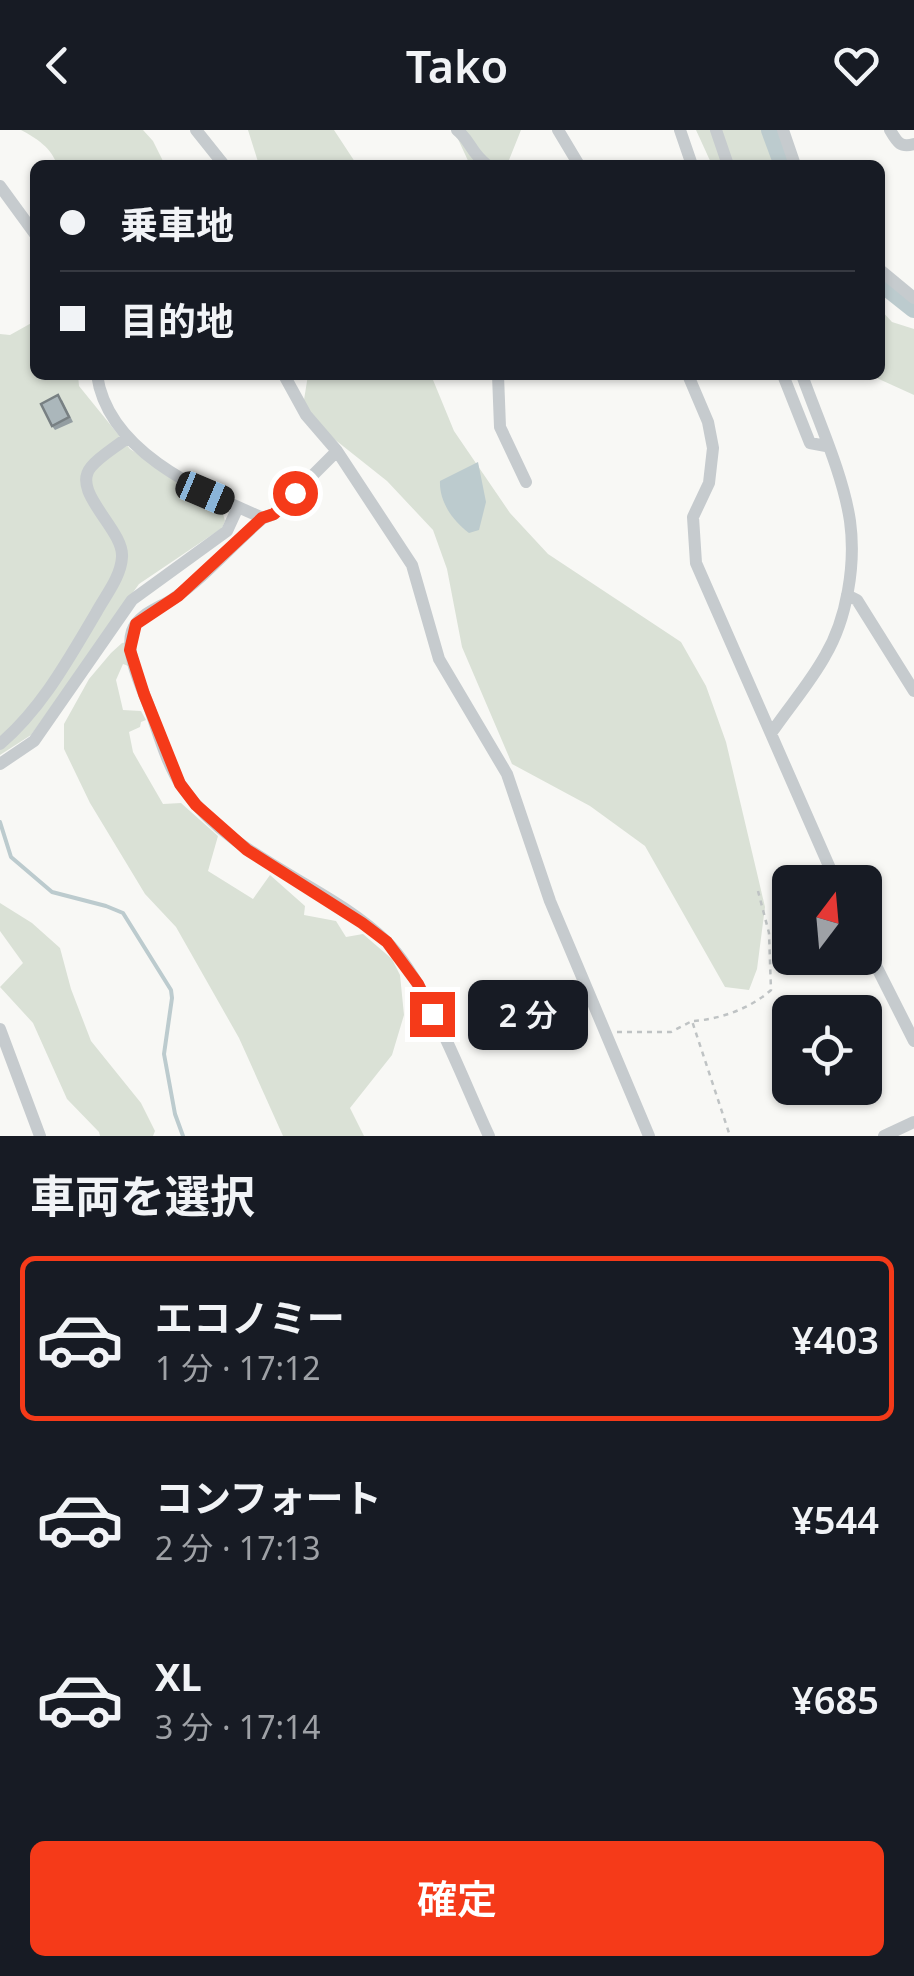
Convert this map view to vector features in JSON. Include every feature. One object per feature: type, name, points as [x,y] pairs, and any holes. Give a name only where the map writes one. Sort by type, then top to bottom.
[{"type":"street","points":[[196,130],[220,160]]},
{"type":"street","points":[[457,130],[480,160]]},
{"type":"street","points":[[558,130],[576,160]]},
{"type":"street","points":[[680,130],[690,160]]},
{"type":"street","points":[[716,130],[726,160]]},
{"type":"street","points":[[783,130],[793,160]]},
{"type":"street","points":[[890,130],[902,146],[914,144]]},
{"type":"street","points":[[0,186],[30,227]]},
{"type":"street","points":[[885,274],[914,298]]},
{"type":"street","points":[[98,380],[104,403],[127,438],[205,493],[262,518]]},
{"type":"street","points":[[287,380],[306,414],[337,451],[412,565],[439,659],[506,774],[550,901],[649,1136]]},
{"type":"street","points":[[498,380],[500,427],[526,482]]},
{"type":"street","points":[[690,380],[708,422],[713,448],[709,482],[693,517],[696,563],[829,865]]},
{"type":"street","points":[[785,380],[810,443],[826,446]]},
{"type":"street","points":[[772,732],[826,655],[847,595],[850,522],[804,380]]},
{"type":"street","points":[[0,744],[56,681],[120,572],[122,546],[90,495],[86,480],[91,466],[127,438]]},
{"type":"street","points":[[337,451],[274,514],[262,518],[178,596],[136,624],[130,650],[180,784],[196,805],[247,850],[387,942],[418,984],[489,1136]]},
{"type":"street","points":[[0,764],[34,740],[132,600],[227,530],[238,507]]},
{"type":"street","points":[[847,595],[856,600],[914,692]]},
{"type":"street","points":[[880,975],[914,1042]]},
{"type":"street","points":[[0,1029],[40,1136]]},
{"type":"street","points":[[884,1136],[914,1122]]},
{"type":"path","points":[[606,1032],[671,1032],[692,1022],[731,1013],[772,990],[770,933],[758,891]]},
{"type":"path","points":[[692,1022],[730,1136]]},
{"type":"shaded area","points":[[21,130],[143,130],[162,160],[55,160],[38,140]]},
{"type":"shaded area","points":[[248,130],[334,130],[354,160],[257,160]]},
{"type":"shaded area","points":[[458,130],[521,130],[509,160],[468,160]]},
{"type":"shaded area","points":[[696,130],[761,130],[779,160],[710,160]]},
{"type":"shaded area","points":[[885,314],[892,322],[914,329],[914,395],[881,380],[885,380]]},
{"type":"shaded area","points":[[30,324],[30,380],[78,380],[79,386],[130,449],[221,506],[225,521],[222,528],[139,584],[31,735],[0,755],[0,334],[10,335]]},
{"type":"shaded area","points":[[307,380],[433,380],[454,431],[510,513],[548,554],[681,642],[706,686],[726,742],[765,907],[757,969],[749,990],[725,987],[645,846],[590,806],[512,764],[462,647],[447,569],[433,530],[387,481],[319,427],[303,406]]},
{"type":"shaded area","points":[[478,462],[486,502],[479,530],[469,533],[448,510],[440,481]]},
{"type":"shaded area","points":[[128,642],[131,667],[123,664],[116,680],[123,710],[141,711],[146,720],[129,732],[133,752],[163,804],[181,803],[218,836],[208,871],[253,899],[270,875],[305,906],[304,915],[336,921],[346,937],[363,934],[392,959],[400,975],[404,1015],[392,1055],[350,1108],[364,1136],[283,1136],[239,1038],[176,927],[145,894],[90,803],[64,749],[64,724],[89,679],[111,653]]},
{"type":"shaded area","points":[[0,903],[32,923],[60,948],[91,1041],[141,1103],[155,1131],[153,1136],[100,1136],[67,1099],[33,1023],[0,987],[23,963],[0,931]]},
{"type":"building","points":[[58,395],[69,417],[52,426],[41,404]]},
{"type":"waterway","points":[[771,130],[782,160]]},
{"type":"waterway","points":[[885,285],[914,308]]},
{"type":"waterway","points":[[0,822],[11,857],[52,892],[123,913],[171,990],[164,1054],[183,1136]]},
{"type":"route","points":[[295,493],[274,514],[262,518],[178,596],[143,617],[132,631],[130,650],[180,784],[196,805],[247,850],[387,942],[418,984],[432,1014]]}]
